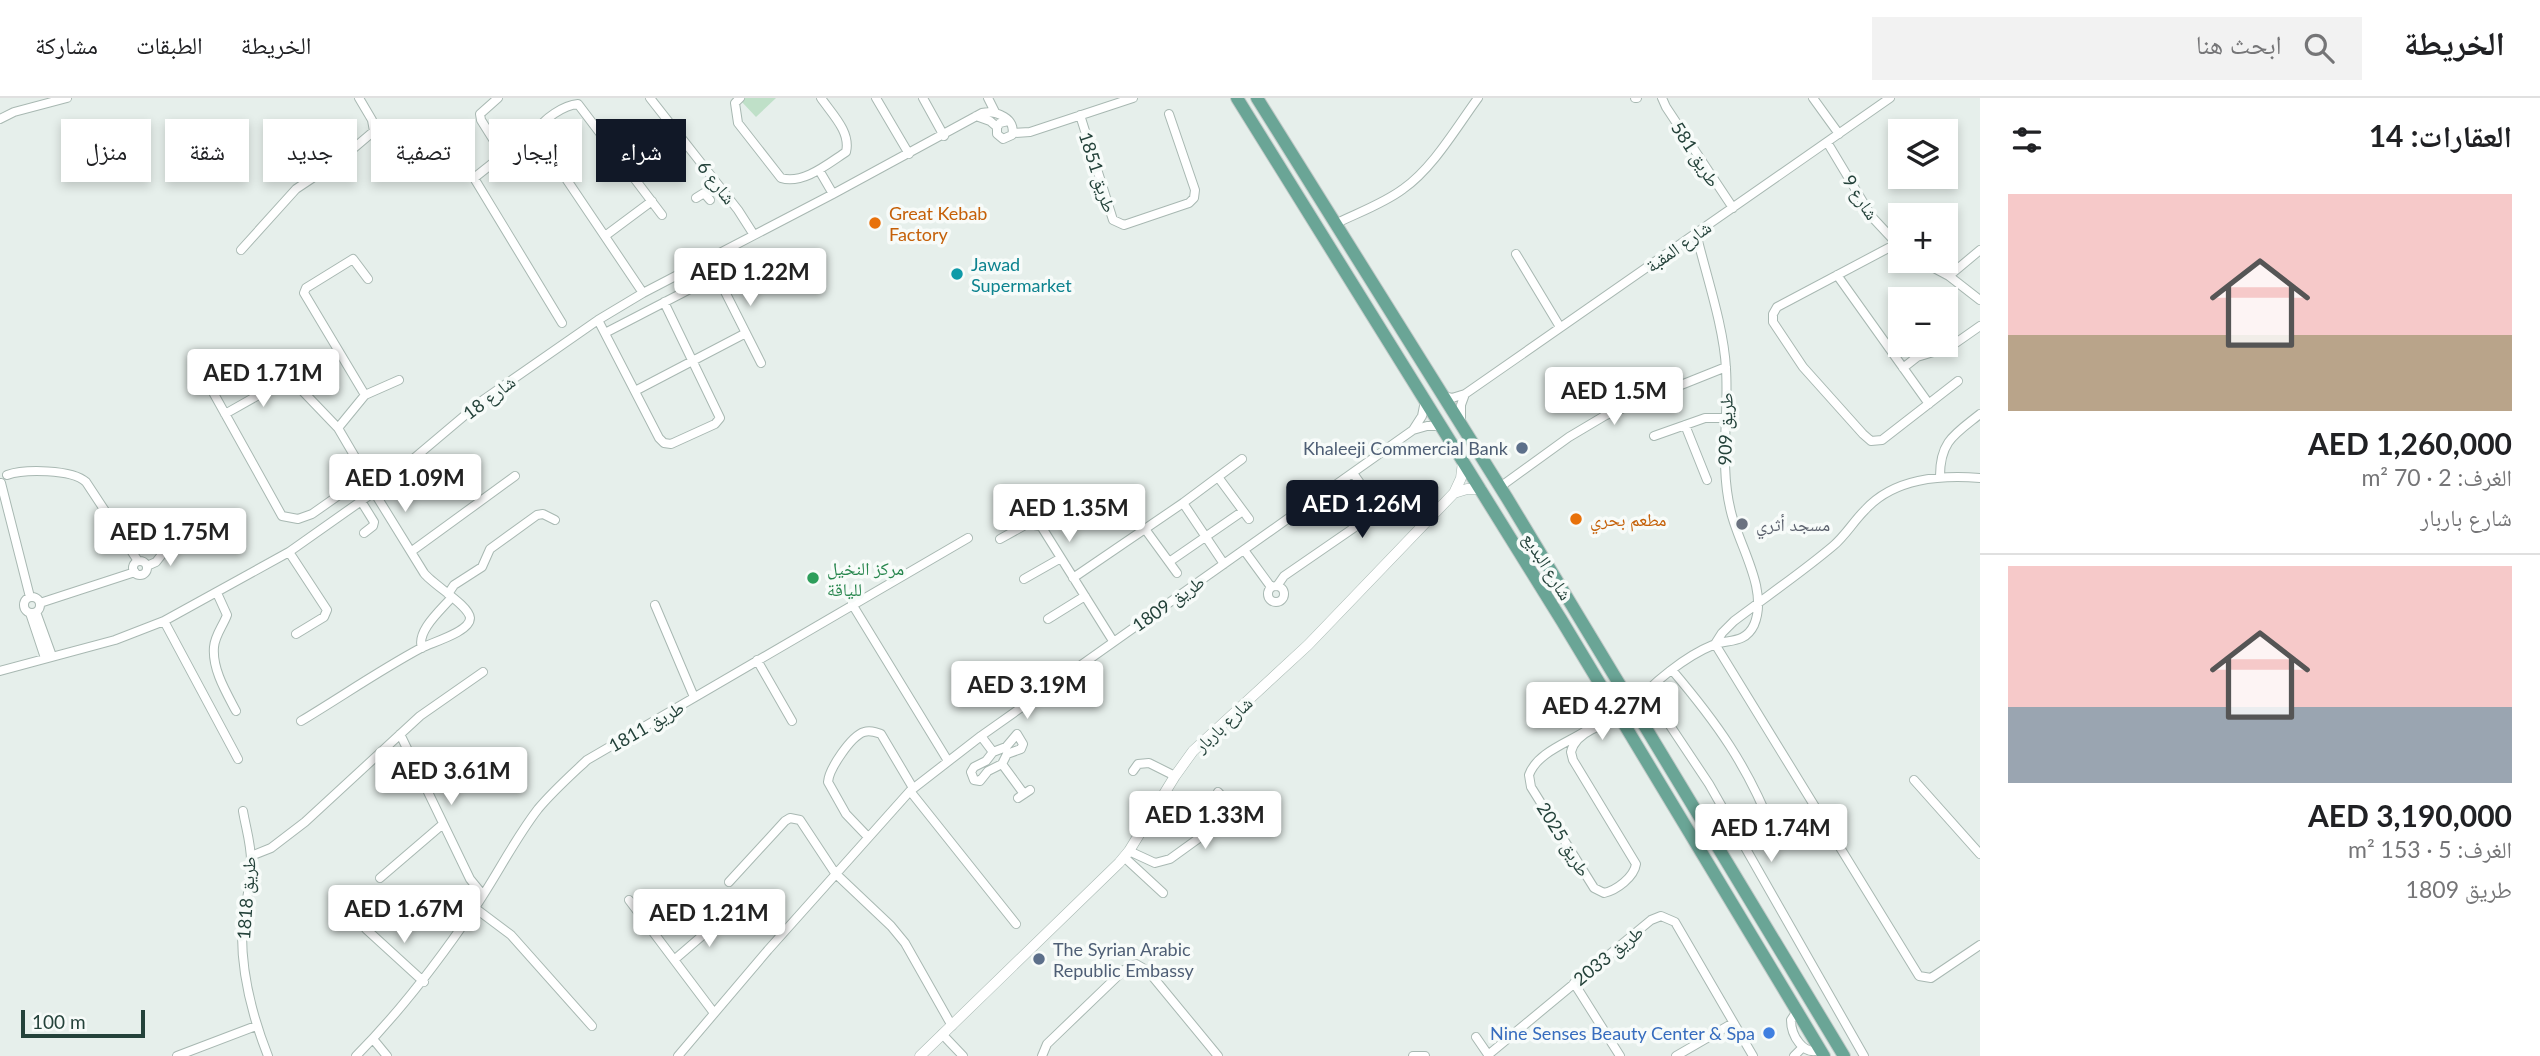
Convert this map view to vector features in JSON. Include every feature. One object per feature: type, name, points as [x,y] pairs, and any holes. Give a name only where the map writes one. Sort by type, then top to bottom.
[{"type":"main road","name":"شارع البديع","points":[[1237,98],[1464,462],[1822,1053]]},
{"type":"main road","name":"شارع البديع","points":[[1257,98],[1500,487],[1844,1056]]},
{"type":"main road","points":[[1394,352],[1409,342]]},
{"type":"street","points":[[0,119],[14,112],[67,98]]},
{"type":"street","points":[[242,250],[296,189],[341,159],[374,131],[374,125],[359,98]]},
{"type":"street","points":[[498,98],[480,114],[503,155],[474,178],[562,323]]},
{"type":"street","name":"شارع 6","points":[[650,98],[743,216],[754,235]]},
{"type":"street","points":[[740,98],[735,103],[738,122],[781,177],[793,179],[819,170],[846,152],[848,142],[845,134],[821,98]]},
{"type":"street","points":[[876,98],[909,154]]},
{"type":"street","points":[[923,98],[944,135]]},
{"type":"street","points":[[988,98],[995,113],[1012,126]]},
{"type":"street","points":[[1012,126],[1011,137],[1003,139],[997,134],[997,127],[1002,121],[1012,126],[1025,134],[1133,98]]},
{"type":"street","points":[[1335,223],[1389,197],[1411,183],[1425,169],[1478,98]]},
{"type":"street","name":"طريق 581","points":[[1662,98],[1680,130],[1733,208]]},
{"type":"street","points":[[1813,98],[1839,134]]},
{"type":"street","name":"شارع المقبة","points":[[1443,396],[1457,397],[1465,394],[1890,98]]},
{"type":"street","points":[[643,293],[540,140],[537,131],[540,125],[569,104],[578,104],[662,215]]},
{"type":"street","name":"شارع 18","points":[[0,671],[115,640],[164,621],[217,593],[289,552],[361,501],[483,400],[598,320],[643,293],[909,154],[976,116],[995,113]]},
{"type":"street","name":"طريق 1851","points":[[1080,115],[1112,217],[1115,222],[1124,225],[1189,203],[1194,198],[1195,190],[1168,114]]},
{"type":"street","points":[[976,116],[986,118],[997,127]]},
{"type":"street","name":"شارع 9","points":[[1827,142],[1872,217],[1888,235]]},
{"type":"street","points":[[819,170],[833,194]]},
{"type":"street","points":[[704,197],[717,182]]},
{"type":"street","points":[[605,236],[652,201]]},
{"type":"street","name":"طريق 909","points":[[1696,233],[1726,367],[1725,480],[1730,510],[1738,540],[1757,586],[1758,604],[1755,623],[1749,633],[1731,643],[1715,644]]},
{"type":"street","points":[[1950,276],[1980,250]]},
{"type":"street","points":[[1888,251],[1777,307],[1773,322],[1789,349],[1871,441],[1882,440],[1958,381]]},
{"type":"street","points":[[1516,254],[1560,327]]},
{"type":"street","points":[[365,395],[304,293],[306,288],[352,259],[368,279]]},
{"type":"street","points":[[709,260],[761,363]]},
{"type":"street","points":[[1944,273],[1980,300]]},
{"type":"street","points":[[605,333],[717,275]]},
{"type":"street","points":[[1837,275],[1929,404]]},
{"type":"street","points":[[598,320],[664,443],[671,444],[715,424],[720,415],[664,302]]},
{"type":"street","points":[[1903,368],[1917,357],[1950,347],[1980,326]]},
{"type":"street","points":[[635,391],[746,333]]},
{"type":"street","points":[[1500,487],[1569,437],[1606,415],[1726,367]]},
{"type":"street","points":[[204,376],[282,516],[298,519],[312,514],[376,469]]},
{"type":"street","points":[[225,414],[291,379],[338,428],[429,579],[468,611],[468,623],[463,629],[422,648],[301,721]]},
{"type":"street","points":[[338,428],[365,395],[399,380]]},
{"type":"street","points":[[1461,424],[1461,405],[1465,394]]},
{"type":"street","name":"طريق 1809","points":[[678,1056],[835,873],[911,790],[1113,641],[1353,474],[1413,429],[1422,416],[1425,401]]},
{"type":"street","points":[[1940,476],[1944,447],[1980,414]]},
{"type":"street","points":[[1654,436],[1705,418],[1726,418]]},
{"type":"street","points":[[1685,425],[1707,480]]},
{"type":"street","points":[[1413,429],[1441,426]]},
{"type":"street","points":[[1073,578],[1242,459]]},
{"type":"street","name":"شارع باربار","points":[[920,1056],[1126,854],[1175,776],[1200,744],[1308,645],[1454,493],[1464,462]]},
{"type":"street","points":[[30,597],[0,483],[6,480],[3,473],[79,476],[86,482],[138,561],[143,561],[148,566]]},
{"type":"street","points":[[1244,550],[1274,587],[1284,576],[1374,514],[1374,503],[1353,474]]},
{"type":"street","points":[[412,551],[515,476]]},
{"type":"street","points":[[1634,707],[1647,691],[1672,670],[1715,644],[1727,627],[1836,544],[1879,498],[1907,485],[1940,476],[1980,478]]},
{"type":"street","points":[[1218,477],[1249,519]]},
{"type":"street","points":[[1454,493],[1480,489]]},
{"type":"street","points":[[361,501],[374,522],[364,533]]},
{"type":"street","points":[[1183,503],[1224,564]]},
{"type":"street","name":"طريق 1809","points":[[1169,562],[1243,511]]},
{"type":"street","points":[[422,648],[422,634],[450,595],[454,585],[482,567],[490,549],[537,515],[544,514],[555,520]]},
{"type":"street","name":"طريق 1809","points":[[1000,539],[1027,524],[1038,524],[1113,641]]},
{"type":"street","name":"طريق 1809","points":[[1145,529],[1177,573]]},
{"type":"street","name":"طريق 1811","points":[[356,1056],[424,982],[536,812],[553,791],[587,760],[968,537]]},
{"type":"street","points":[[33,612],[40,603],[135,572],[140,575],[145,573],[148,566],[156,562],[174,539]]},
{"type":"street","points":[[289,552],[327,610],[324,617],[296,634]]},
{"type":"street","points":[[1024,579],[1061,558]]},
{"type":"street","points":[[135,572],[134,566],[138,561]]},
{"type":"street","points":[[217,593],[227,615],[216,637],[215,659],[236,711]]},
{"type":"street","points":[[1048,619],[1085,596]]},
{"type":"street","points":[[30,597],[35,597],[40,603]]},
{"type":"street","points":[[30,597],[24,604],[25,609],[33,612]]},
{"type":"street","points":[[655,604],[694,697]]},
{"type":"street","points":[[852,604],[948,761]]},
{"type":"street","points":[[33,612],[48,657]]},
{"type":"street","points":[[164,621],[238,759]]},
{"type":"street","points":[[1715,644],[1919,976],[1931,978],[1980,945]]},
{"type":"street","points":[[757,660],[792,721]]},
{"type":"street","points":[[1672,670],[1735,751],[1773,831]]},
{"type":"street","points":[[251,856],[271,848],[305,822],[430,708],[483,672]]},
{"type":"street","points":[[1647,691],[1709,784],[1864,1056]]},
{"type":"street","name":"طريق 2025","points":[[1573,760],[1635,860],[1633,874],[1608,892],[1600,892],[1594,888],[1530,783],[1529,775],[1532,767],[1553,750],[1602,720],[1611,702]]},
{"type":"street","points":[[1573,760],[1571,749],[1577,740],[1604,724],[1623,722]]},
{"type":"street","points":[[993,752],[1019,751],[1023,746],[1011,726]]},
{"type":"street","points":[[867,837],[846,814],[828,782],[832,766],[858,736],[866,731],[881,734],[911,790],[1016,924]]},
{"type":"street","points":[[400,734],[470,879],[483,895]]},
{"type":"street","points":[[1002,764],[1017,734]]},
{"type":"street","points":[[981,736],[993,752]]},
{"type":"street","points":[[1553,750],[1573,760]]},
{"type":"street","points":[[993,752],[987,766],[1002,764]]},
{"type":"street","points":[[1133,771],[1138,764],[1149,763],[1175,776]]},
{"type":"street","points":[[1002,764],[1024,794]]},
{"type":"street","points":[[1914,780],[1980,854]]},
{"type":"street","points":[[1126,854],[1155,863],[1170,859],[1231,814],[1231,806],[1219,792]]},
{"type":"street","name":"طريق 1818","points":[[243,811],[251,856],[242,947],[256,1026],[268,1056]]},
{"type":"street","points":[[729,882],[782,823],[790,818],[802,822],[835,873],[891,926],[905,943],[952,1026]]},
{"type":"street","points":[[380,878],[443,824]]},
{"type":"street","points":[[1126,854],[1163,894]]},
{"type":"street","points":[[628,900],[714,1013]]},
{"type":"street","points":[[475,908],[511,935],[592,1026]]},
{"type":"street","points":[[674,960],[725,916]]},
{"type":"street","name":"طريق 2033","points":[[1476,1037],[1488,1055],[1651,920],[1666,916],[1678,926],[1753,1056]]},
{"type":"street","points":[[366,929],[424,982]]},
{"type":"street","points":[[1042,1056],[1047,1044],[1127,967],[1136,964],[1148,971],[1215,1055]]},
{"type":"street","points":[[1574,983],[1620,1056]]},
{"type":"street","points":[[1797,1011],[1792,1016],[1791,1027],[1803,1047],[1811,1052],[1822,1053]]},
{"type":"street","points":[[1676,1056],[1733,1023]]},
{"type":"street","points":[[177,1056],[256,1026]]},
{"type":"street","points":[[942,1034],[963,1056]]},
{"type":"street","points":[[373,1039],[387,1056]]},
{"type":"street","points":[[1794,1056],[1803,1047]]},
{"type":"street","points":[[1413,1056],[1425,1056]]},
{"type":"green space","points":[[745,98],[776,98],[756,117],[741,101]]},
{"type":"place","name":"Great Kebab Factory","points":[[875,223]]},
{"type":"place","name":"Jawad Supermarket","points":[[957,274]]},
{"type":"place","name":"Khaleeji Commercial Bank","points":[[1522,448]]},
{"type":"place","name":"مطعم بحري","points":[[1576,519]]},
{"type":"place","name":"مسجد أثري","points":[[1742,524]]},
{"type":"place","name":"مركز النخيل للياقة","points":[[813,578]]},
{"type":"place","name":"The Syrian Arabic Republic Embassy","points":[[1039,959]]},
{"type":"place","name":"Nine Senses Beauty Center & Spa","points":[[1769,1033]]}]
